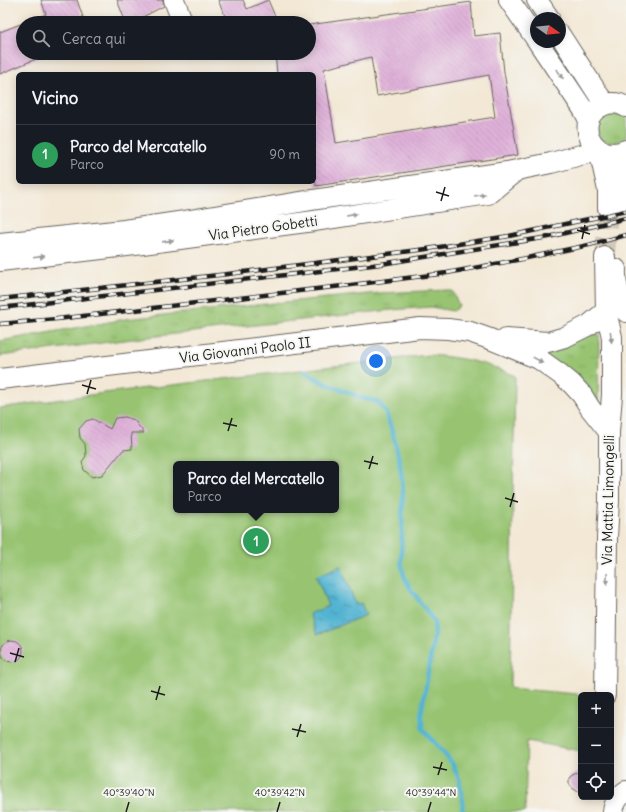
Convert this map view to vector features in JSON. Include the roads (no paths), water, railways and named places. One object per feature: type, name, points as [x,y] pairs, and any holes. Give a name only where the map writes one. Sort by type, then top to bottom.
[{"type":"street","points":[[174,0],[180,16]]},
{"type":"street","points":[[509,0],[530,30]]},
{"type":"street","points":[[537,0],[545,12]]},
{"type":"street","points":[[566,44],[600,97],[616,105]]},
{"type":"street","points":[[542,48],[583,108],[589,120]]},
{"type":"street","points":[[616,105],[599,107],[592,113],[589,120],[589,137],[599,150],[607,153],[614,154],[626,150]]},
{"type":"street","points":[[599,150],[608,190],[614,207],[619,173],[626,150]]},
{"type":"street","name":"Via Pietro Gobetti","points":[[0,261],[80,243],[124,230],[319,199],[517,170],[551,163],[599,150]]},
{"type":"street","name":"Via Pietro Gobetti","points":[[0,243],[143,244],[323,220],[488,194],[517,170]]},
{"type":"street","points":[[319,199],[323,220]]},
{"type":"street","name":"Via Mattia Limongelli","points":[[605,692],[609,432],[612,395],[612,337],[606,311],[611,255],[621,301],[626,312]]},
{"type":"street","name":"Via Giovanni Paolo II","points":[[490,338],[548,342],[565,337],[589,325],[606,311]]},
{"type":"street","name":"Via Giovanni Paolo II","points":[[0,379],[420,328],[448,329],[470,332],[490,338],[539,359],[572,384],[582,395],[590,408],[609,432]]},
{"type":"street","points":[[611,812],[618,799],[626,791]]},
{"type":"street","points":[[605,800],[611,812]]},
{"type":"water","points":[[341,566],[356,605],[361,603],[366,615],[317,635],[309,614],[328,606],[316,576]]},
{"type":"waterway","points":[[305,371],[322,382],[362,398],[378,402],[385,411],[393,434],[400,464],[403,490],[401,562],[404,576],[410,588],[434,621],[435,631],[421,715],[423,729],[452,763],[459,779],[463,802],[462,812]]},
{"type":"tunnel","points":[[605,257],[608,208]]},
{"type":"railway","points":[[0,299],[228,274],[427,249],[509,236],[626,211]]},
{"type":"railway","points":[[0,308],[381,264],[549,237],[626,218]]},
{"type":"railway","points":[[0,324],[57,319],[447,273],[589,245],[626,235]]},
{"type":"place","name":"Parco del Mercatello","points":[[256,541]]}]
